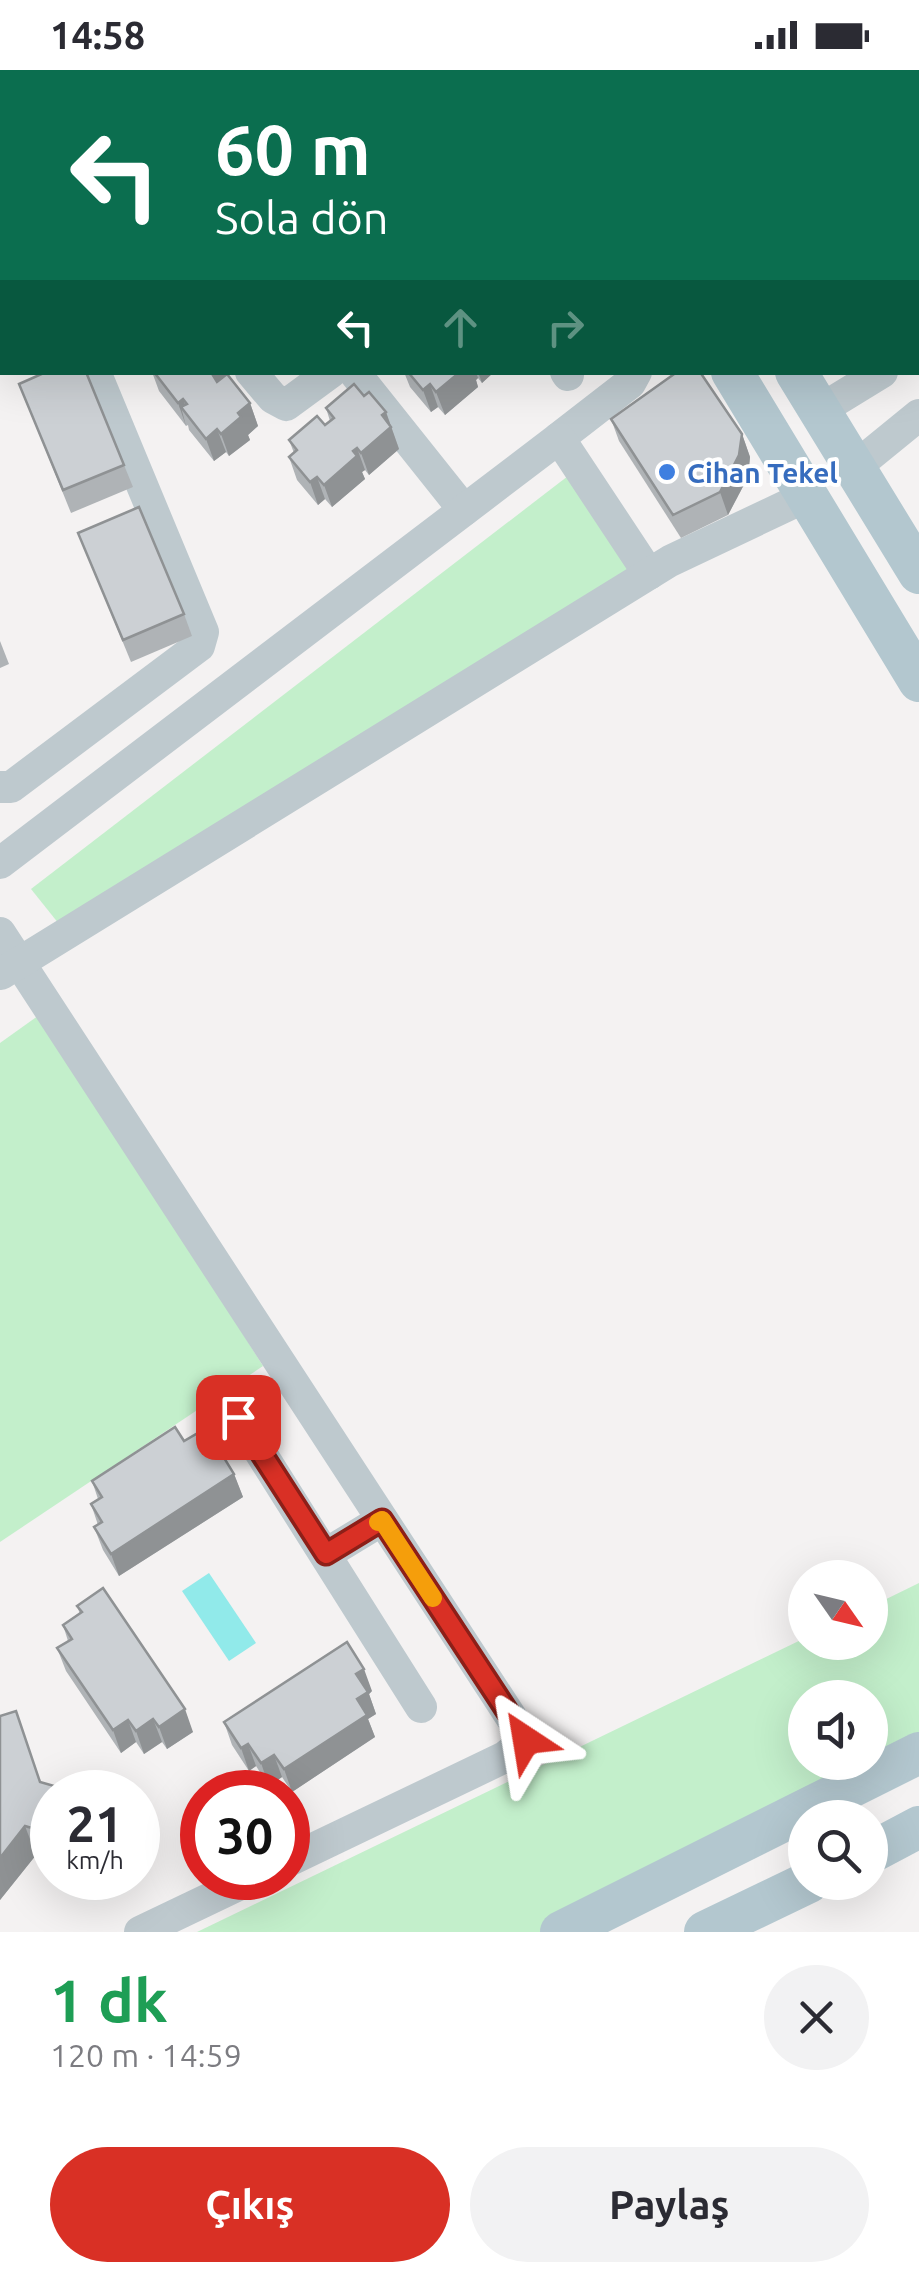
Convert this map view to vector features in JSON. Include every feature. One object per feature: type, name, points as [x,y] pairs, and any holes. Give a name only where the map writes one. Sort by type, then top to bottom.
[{"type":"main road","points":[[734,375],[919,681]]},
{"type":"main road","points":[[798,375],[919,573]]},
{"type":"main road","points":[[771,439],[820,410]]},
{"type":"main road","points":[[805,497],[854,468]]},
{"type":"main road","points":[[561,1932],[919,1753]]},
{"type":"main road","points":[[888,1843],[919,1827]]},
{"type":"main road","points":[[705,1932],[788,1892]]},
{"type":"street","points":[[0,788],[11,787],[199,646],[203,632],[96,375]]},
{"type":"street","points":[[253,375],[273,398],[286,405],[327,375]]},
{"type":"street","points":[[356,375],[464,510]]},
{"type":"street","points":[[0,863],[630,383],[634,375]]},
{"type":"street","points":[[820,410],[877,375]]},
{"type":"street","points":[[854,468],[919,414]]},
{"type":"street","points":[[558,438],[649,574]]},
{"type":"street","points":[[9,968],[649,574],[708,541],[805,497]]},
{"type":"street","points":[[0,933],[9,968],[526,1740],[504,1757],[310,1850]]},
{"type":"street","points":[[238,1417],[421,1707]]},
{"type":"street","points":[[326,1554],[382,1520]]},
{"type":"street","points":[[140,1932],[207,1900]]},
{"type":"green space","points":[[568,476],[633,572],[59,924],[31,889]]},
{"type":"green space","points":[[42,1013],[263,1366],[0,1542],[0,1043]]},
{"type":"green space","points":[[919,1583],[919,1747],[888,1762],[888,1680],[788,1680],[788,1780],[852,1780],[812,1800],[788,1800],[788,1812],[545,1932],[197,1932],[263,1900],[310,1900],[310,1877],[788,1646],[788,1660],[888,1660],[888,1598]]},
{"type":"water","points":[[209,1573],[256,1643],[229,1661],[182,1591]]},
{"type":"building","points":[[39,375],[87,375],[124,465],[63,490],[19,384]]},
{"type":"building","points":[[156,375],[213,375],[217,382],[228,375],[250,403],[221,434],[217,429],[206,439],[181,407],[187,404],[183,399],[178,403]]},
{"type":"building","points":[[410,375],[456,375],[436,392],[430,384],[423,390]]},
{"type":"building","points":[[673,375],[702,375],[742,434],[739,455],[720,492],[673,515],[611,419]]},
{"type":"building","points":[[354,384],[364,396],[369,392],[386,412],[382,415],[391,427],[361,453],[357,448],[353,451],[357,456],[324,485],[317,477],[310,482],[289,457],[297,450],[289,440],[317,416],[325,425],[334,418],[326,408]]},
{"type":"building","points":[[139,507],[184,614],[123,640],[78,533]]},
{"type":"building","points":[[175,1427],[184,1441],[198,1433],[211,1452],[218,1448],[234,1474],[111,1554],[94,1527],[102,1522],[91,1504],[102,1497],[92,1481]]},
{"type":"building","points":[[103,1588],[185,1709],[159,1727],[153,1719],[136,1731],[128,1720],[113,1730],[57,1648],[72,1639],[63,1625],[82,1612],[77,1606]]},
{"type":"building","points":[[347,1642],[364,1669],[356,1674],[368,1692],[357,1699],[367,1715],[284,1769],[274,1755],[261,1763],[248,1744],[241,1748],[224,1722]]},
{"type":"building","points":[[16,1711],[36,1770],[30,1770],[30,1827],[25,1826],[0,1858],[0,1716]]},
{"type":"slow traffic","points":[[378,1522],[382,1520],[433,1598]]},
{"type":"place","name":"Cihan Tekel","points":[[667,472]]},
{"type":"route","points":[[238,1417],[326,1554],[382,1520],[526,1740]]}]
